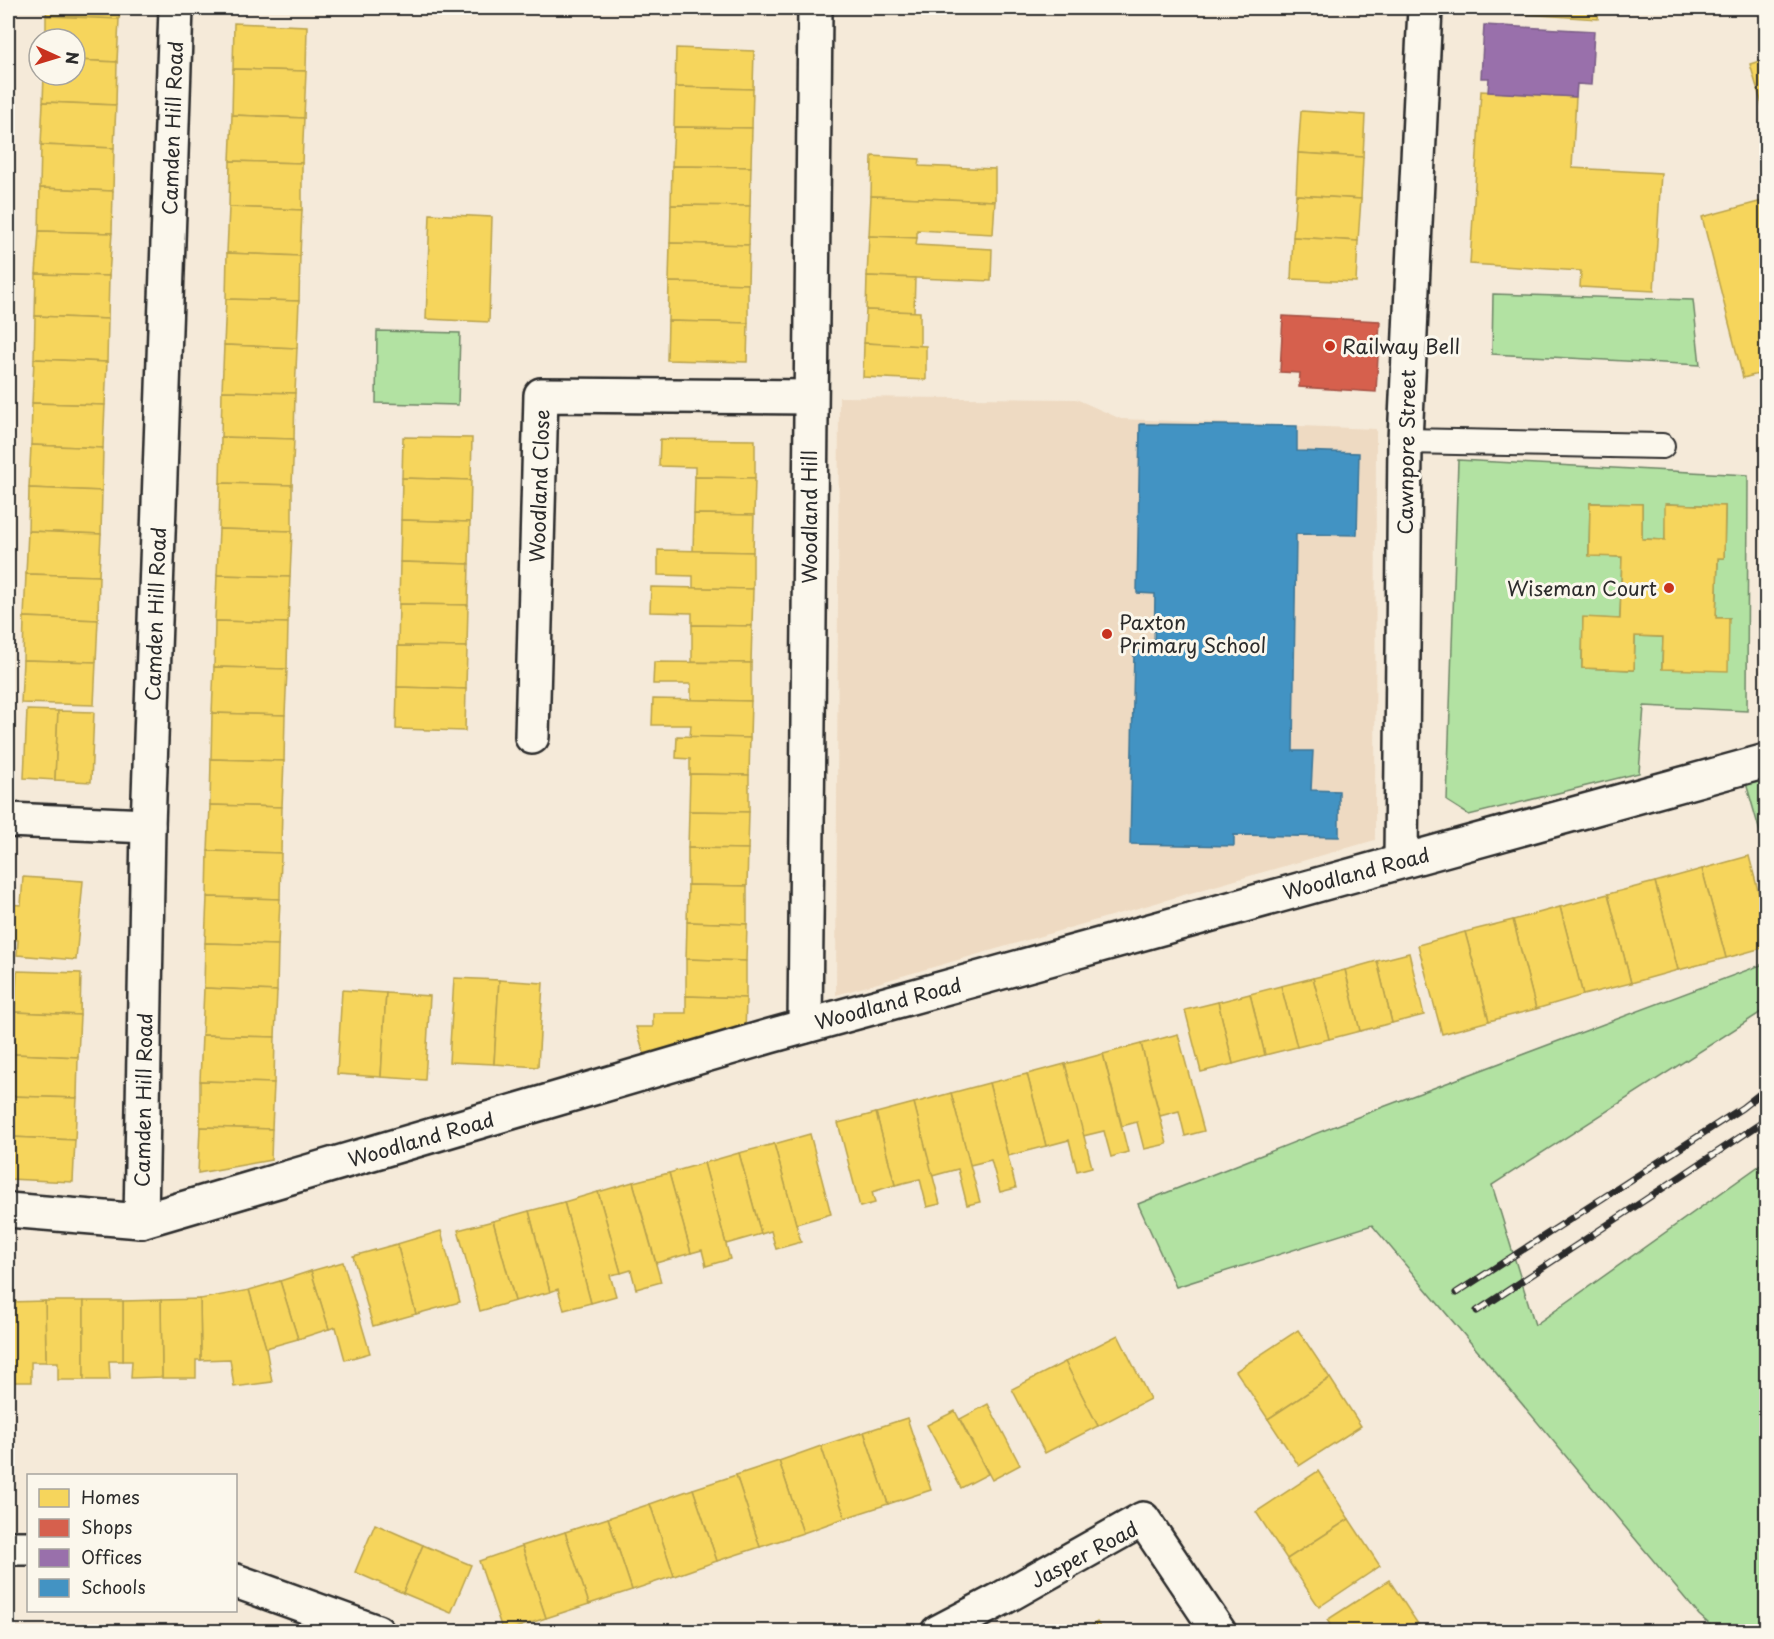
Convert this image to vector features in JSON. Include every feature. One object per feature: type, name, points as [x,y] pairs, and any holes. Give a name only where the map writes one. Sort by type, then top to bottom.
[{"type":"street","name":"Camden Hill Road","points":[[141,1221],[148,826],[176,8]]},
{"type":"street","name":"Woodland Hill","points":[[805,1026],[815,8]]},
{"type":"street","name":"Cawnpore Street","points":[[1401,860],[1405,441],[1425,8]]},
{"type":"street","name":"Woodland Close","points":[[532,737],[541,395],[810,397]]},
{"type":"street","name":"Woodland Road","points":[[8,1210],[141,1221],[805,1026],[1767,761]]},
{"type":"street","points":[[8,820],[148,826]]},
{"type":"street","name":"Jasper Road","points":[[938,1632],[1143,1519],[1219,1632]]},
{"type":"street","points":[[8,1548],[27,1548]]},
{"type":"street","points":[[237,1581],[377,1632]]},
{"type":"lane","points":[[1405,441],[1662,446]]},
{"type":"shaded area","name":"Paxton Primary School","points":[[839,397],[1076,399],[1121,419],[1376,429],[1375,840],[836,995]]},
{"type":"green space","points":[[1493,294],[1693,300],[1700,365],[1492,354]]},
{"type":"green space","points":[[377,331],[460,333],[458,405],[376,403]]},
{"type":"green space","points":[[1458,460],[1748,475],[1747,711],[1644,706],[1639,773],[1469,815],[1447,801]],"holes":[[[1590,503],[1642,504],[1642,539],[1665,540],[1666,504],[1725,506],[1724,558],[1718,558],[1716,618],[1729,618],[1662,668],[1663,637],[1635,636],[1634,670],[1582,668],[1583,618],[1620,619],[1622,557],[1589,555]]]},
{"type":"green space","points":[[1766,778],[1766,853],[1746,783]]},
{"type":"green space","points":[[1766,963],[1766,1009],[1492,1185],[1535,1325],[1766,1161],[1766,1631],[1717,1631],[1699,1615],[1372,1225],[1176,1287],[1138,1204],[1383,1107]]},
{"type":"building: Homes","points":[[47,8],[120,8],[119,19],[46,16]]},
{"type":"building: Homes","points":[[1467,8],[1599,8],[1598,19],[1467,10]]},
{"type":"building: Homes","points":[[46,16],[119,19],[117,62],[87,61],[87,27],[46,27]]},
{"type":"building: Homes","points":[[234,23],[307,26],[306,71],[233,69]]},
{"type":"building: Homes","points":[[676,48],[754,51],[753,89],[675,87]]},
{"type":"building: Homes","points":[[1766,59],[1766,118],[1750,64]]},
{"type":"building: Homes","points":[[87,61],[117,62],[116,105],[43,102],[44,87],[87,87]]},
{"type":"building: Homes","points":[[233,69],[306,71],[304,118],[232,115]]},
{"type":"building: Homes","points":[[675,87],[753,89],[752,128],[674,127]]},
{"type":"building: Homes","points":[[1481,91],[1576,97],[1572,168],[1661,173],[1654,291],[1580,287],[1581,271],[1470,264]]},
{"type":"building: Homes","points":[[43,102],[116,105],[114,148],[41,145]]},
{"type":"building: Homes","points":[[1301,111],[1365,115],[1363,157],[1298,153]]},
{"type":"building: Homes","points":[[232,115],[304,118],[302,163],[230,161]]},
{"type":"building: Homes","points":[[674,127],[752,128],[751,167],[672,166]]},
{"type":"building: Homes","points":[[41,145],[114,148],[113,191],[40,188]]},
{"type":"building: Homes","points":[[1298,153],[1363,157],[1361,199],[1296,195]]},
{"type":"building: Homes","points":[[872,156],[920,159],[919,166],[995,169],[995,201],[871,196]]},
{"type":"building: Homes","points":[[230,161],[302,163],[302,210],[229,207]]},
{"type":"building: Homes","points":[[672,166],[751,167],[750,206],[671,205]]},
{"type":"building: Homes","points":[[40,188],[113,191],[112,233],[39,231]]},
{"type":"building: Homes","points":[[1296,195],[1361,199],[1358,241],[1293,237]]},
{"type":"building: Homes","points":[[871,196],[995,201],[993,234],[917,230],[917,238],[869,236]]},
{"type":"building: Homes","points":[[1766,200],[1766,372],[1743,378],[1702,217]]},
{"type":"building: Homes","points":[[671,205],[750,206],[749,245],[670,243]]},
{"type":"building: Homes","points":[[229,207],[302,210],[300,256],[227,253]]},
{"type":"building: Homes","points":[[430,214],[492,217],[489,322],[426,319]]},
{"type":"building: Homes","points":[[39,231],[112,233],[109,276],[36,274]]},
{"type":"building: Homes","points":[[869,236],[917,238],[916,245],[992,249],[991,281],[867,276]]},
{"type":"building: Homes","points":[[1293,237],[1358,241],[1356,282],[1291,279]]},
{"type":"building: Homes","points":[[670,243],[749,245],[748,284],[669,282]]},
{"type":"building: Homes","points":[[227,253],[300,256],[299,301],[226,299]]},
{"type":"building: Homes","points":[[36,274],[109,276],[108,319],[35,316]]},
{"type":"building: Homes","points":[[867,276],[915,278],[914,312],[866,310]]},
{"type":"building: Homes","points":[[669,282],[748,284],[748,323],[668,321]]},
{"type":"building: Homes","points":[[226,299],[299,301],[297,348],[224,345]]},
{"type":"building: Homes","points":[[866,310],[920,312],[920,346],[864,343]]},
{"type":"building: Homes","points":[[35,316],[108,319],[107,362],[34,359]]},
{"type":"building: Homes","points":[[668,321],[748,323],[747,362],[667,360]]},
{"type":"building: Homes","points":[[864,343],[926,346],[926,380],[863,377]]},
{"type":"building: Homes","points":[[224,345],[297,348],[295,393],[222,391]]},
{"type":"building: Homes","points":[[34,359],[107,362],[105,405],[32,403]]},
{"type":"building: Homes","points":[[222,391],[295,393],[294,439],[221,437]]},
{"type":"building: Homes","points":[[32,403],[105,405],[103,448],[31,445]]},
{"type":"building: Homes","points":[[221,437],[294,439],[292,485],[220,483]]},
{"type":"building: Homes","points":[[403,437],[472,438],[471,480],[402,478]]},
{"type":"building: Homes","points":[[660,439],[755,440],[755,478],[695,477],[695,467],[659,466]]},
{"type":"building: Homes","points":[[31,445],[103,448],[102,491],[29,488]]},
{"type":"building: Homes","points":[[695,477],[755,478],[754,515],[694,514]]},
{"type":"building: Homes","points":[[402,478],[471,480],[470,522],[401,520]]},
{"type":"building: Homes","points":[[220,483],[292,485],[292,531],[219,529]]},
{"type":"building: Homes","points":[[29,488],[102,491],[101,534],[28,531]]},
{"type":"building: Homes","name":"Wiseman Court","points":[[1590,503],[1642,504],[1642,539],[1665,540],[1665,504],[1725,506],[1724,558],[1718,558],[1716,618],[1729,618],[1728,671],[1662,669],[1663,637],[1635,636],[1634,670],[1582,668],[1583,617],[1620,619],[1622,557],[1589,556]]},
{"type":"building: Homes","points":[[694,514],[754,515],[753,552],[693,551]]},
{"type":"building: Homes","points":[[401,520],[470,522],[469,564],[400,562]]},
{"type":"building: Homes","points":[[219,529],[292,531],[290,577],[217,575]]},
{"type":"building: Homes","points":[[28,531],[101,534],[99,576],[26,574]]},
{"type":"building: Homes","points":[[658,550],[753,552],[753,589],[693,588],[693,576],[658,575]]},
{"type":"building: Homes","points":[[400,562],[469,564],[468,605],[399,604]]},
{"type":"building: Homes","points":[[26,574],[99,576],[98,620],[24,617]]},
{"type":"building: Homes","points":[[217,575],[290,577],[288,623],[215,621]]},
{"type":"building: Homes","points":[[651,587],[753,589],[752,626],[692,625],[692,613],[650,612]]},
{"type":"building: Homes","points":[[399,604],[468,605],[467,647],[398,646]]},
{"type":"building: Homes","points":[[24,617],[98,620],[96,662],[23,660]]},
{"type":"building: Homes","points":[[215,621],[288,623],[287,669],[214,667]]},
{"type":"building: Homes","points":[[692,625],[752,626],[751,663],[692,662]]},
{"type":"building: Homes","points":[[398,646],[467,647],[466,689],[397,687]]},
{"type":"building: Homes","points":[[23,660],[96,662],[94,705],[21,703]]},
{"type":"building: Homes","points":[[654,662],[751,663],[751,701],[691,700],[691,684],[653,684]]},
{"type":"building: Homes","points":[[214,667],[287,669],[285,715],[212,713]]},
{"type":"building: Homes","points":[[397,687],[466,689],[465,731],[396,729]]},
{"type":"building: Homes","points":[[653,699],[751,701],[750,738],[690,737],[691,725],[652,725]]},
{"type":"building: Homes","points":[[27,710],[58,711],[55,780],[24,778]]},
{"type":"building: Homes","points":[[58,711],[94,712],[91,782],[55,780]]},
{"type":"building: Homes","points":[[212,713],[285,715],[284,761],[211,759]]},
{"type":"building: Homes","points":[[677,736],[750,738],[749,775],[690,774],[690,759],[676,758]]},
{"type":"building: Homes","points":[[211,759],[284,761],[282,807],[210,805]]},
{"type":"building: Homes","points":[[690,774],[749,775],[749,812],[689,811]]},
{"type":"building: Homes","points":[[210,805],[282,807],[281,853],[208,851]]},
{"type":"building: Homes","points":[[689,811],[749,812],[748,849],[688,848]]},
{"type":"building: Homes","points":[[688,848],[748,849],[747,886],[688,885]]},
{"type":"building: Homes","points":[[208,851],[281,853],[280,899],[207,897]]},
{"type":"building: Homes","points":[[1749,856],[1766,921],[1766,947],[1726,958],[1702,869]]},
{"type":"building: Homes","points":[[1702,869],[1726,958],[1678,970],[1655,882]]},
{"type":"building: Homes","points":[[23,877],[83,881],[76,960],[17,955],[18,940],[8,939],[8,904],[21,905]]},
{"type":"building: Homes","points":[[1655,882],[1678,970],[1631,983],[1608,894]]},
{"type":"building: Homes","points":[[688,885],[747,886],[747,924],[687,922]]},
{"type":"building: Homes","points":[[1608,894],[1631,983],[1583,995],[1560,907]]},
{"type":"building: Homes","points":[[207,897],[280,899],[278,945],[205,943]]},
{"type":"building: Homes","points":[[1560,907],[1583,995],[1536,1009],[1513,920]]},
{"type":"building: Homes","points":[[1513,920],[1536,1009],[1489,1021],[1465,932]]},
{"type":"building: Homes","points":[[687,922],[747,924],[746,961],[686,959]]},
{"type":"building: Homes","points":[[1465,932],[1489,1021],[1442,1034],[1418,945]]},
{"type":"building: Homes","points":[[205,943],[278,945],[277,991],[204,988]]},
{"type":"building: Homes","points":[[1409,953],[1424,1015],[1392,1023],[1377,961]]},
{"type":"building: Homes","points":[[686,959],[746,961],[746,998],[686,996]]},
{"type":"building: Homes","points":[[1377,961],[1392,1023],[1360,1031],[1345,970]]},
{"type":"building: Homes","points":[[1345,970],[1360,1031],[1329,1039],[1313,978]]},
{"type":"building: Homes","points":[[17,971],[81,973],[80,1015],[15,1012]]},
{"type":"building: Homes","points":[[454,978],[499,980],[494,1064],[449,1062]]},
{"type":"building: Homes","points":[[1313,978],[1329,1039],[1297,1047],[1281,986]]},
{"type":"building: Homes","points":[[499,980],[543,983],[538,1067],[494,1064]]},
{"type":"building: Homes","points":[[1281,986],[1297,1047],[1265,1055],[1250,994]]},
{"type":"building: Homes","points":[[204,988],[277,991],[275,1037],[202,1035]]},
{"type":"building: Homes","points":[[342,990],[386,993],[381,1077],[337,1074]]},
{"type":"building: Homes","points":[[386,993],[430,996],[425,1080],[381,1077]]},
{"type":"building: Homes","points":[[1250,994],[1265,1055],[1233,1064],[1218,1002]]},
{"type":"building: Homes","points":[[686,996],[746,998],[745,1035],[647,1063],[636,1027],[653,1027],[653,1013],[686,1013]]},
{"type":"building: Homes","points":[[1218,1002],[1233,1064],[1201,1072],[1185,1010]]},
{"type":"building: Homes","points":[[15,1012],[80,1015],[78,1057],[14,1054]]},
{"type":"building: Homes","points":[[1178,1034],[1204,1131],[1185,1136],[1179,1111],[1160,1116],[1141,1044]]},
{"type":"building: Homes","points":[[202,1035],[275,1037],[274,1083],[200,1081]]},
{"type":"building: Homes","points":[[1141,1044],[1167,1144],[1144,1149],[1137,1122],[1122,1126],[1103,1054]]},
{"type":"building: Homes","points":[[14,1054],[78,1057],[77,1098],[12,1096]]},
{"type":"building: Homes","points":[[1103,1054],[1128,1152],[1111,1157],[1104,1131],[1083,1136],[1065,1064]]},
{"type":"building: Homes","points":[[1065,1064],[1092,1167],[1077,1171],[1069,1140],[1046,1146],[1027,1074]]},
{"type":"building: Homes","points":[[1027,1074],[1046,1146],[1008,1156],[989,1083]]},
{"type":"building: Homes","points":[[200,1081],[274,1083],[272,1129],[200,1127]]},
{"type":"building: Homes","points":[[989,1083],[1016,1188],[1000,1192],[991,1160],[970,1165],[951,1093]]},
{"type":"building: Homes","points":[[951,1093],[980,1202],[967,1205],[958,1169],[932,1176],[914,1103]]},
{"type":"building: Homes","points":[[8,1096],[77,1098],[75,1140],[11,1137]]},
{"type":"building: Homes","points":[[914,1103],[940,1204],[927,1207],[920,1179],[895,1185],[876,1113]]},
{"type":"building: Homes","points":[[876,1113],[895,1185],[872,1192],[875,1203],[860,1207],[838,1123]]},
{"type":"building: Homes","points":[[200,1127],[272,1129],[271,1160],[198,1173]]},
{"type":"building: Homes","points":[[810,1134],[831,1214],[796,1224],[774,1144]]},
{"type":"building: Homes","points":[[11,1137],[75,1140],[73,1182],[8,1179]]},
{"type":"building: Homes","points":[[774,1144],[801,1242],[776,1249],[771,1231],[761,1234],[739,1153]]},
{"type":"building: Homes","points":[[739,1153],[761,1234],[726,1244],[704,1163]]},
{"type":"building: Homes","points":[[704,1163],[730,1259],[706,1266],[702,1250],[691,1253],[669,1173]]},
{"type":"building: Homes","points":[[669,1173],[691,1253],[656,1263],[633,1182]]},
{"type":"building: Homes","points":[[633,1182],[661,1282],[636,1289],[631,1270],[621,1273],[598,1192]]},
{"type":"building: Homes","points":[[598,1192],[621,1273],[610,1275],[616,1296],[591,1303],[564,1202]]},
{"type":"building: Homes","points":[[564,1202],[591,1303],[564,1310],[558,1289],[550,1292],[529,1211]]},
{"type":"building: Homes","points":[[529,1211],[550,1292],[515,1301],[493,1221]]},
{"type":"building: Homes","points":[[493,1221],[515,1301],[480,1311],[458,1230]]},
{"type":"building: Homes","points":[[441,1231],[460,1302],[416,1314],[397,1244]]},
{"type":"building: Homes","points":[[397,1244],[416,1314],[373,1326],[353,1256]]},
{"type":"building: Homes","points":[[343,1262],[370,1353],[345,1360],[336,1327],[329,1329],[311,1271]]},
{"type":"building: Homes","points":[[311,1271],[329,1329],[298,1339],[280,1281]]},
{"type":"building: Homes","points":[[280,1281],[298,1339],[266,1348],[249,1290]]},
{"type":"building: Homes","points":[[249,1290],[266,1348],[272,1382],[234,1387],[230,1359],[201,1360],[200,1299]]},
{"type":"building: Homes","points":[[200,1299],[201,1360],[196,1360],[196,1378],[162,1378],[161,1300]]},
{"type":"building: Homes","points":[[161,1300],[162,1377],[131,1378],[132,1361],[123,1361],[123,1301]]},
{"type":"building: Homes","points":[[45,1301],[84,1301],[84,1380],[58,1380],[58,1362],[46,1362]]},
{"type":"building: Homes","points":[[45,1301],[46,1362],[31,1362],[31,1382],[8,1382],[8,1302]]},
{"type":"building: Homes","points":[[84,1301],[123,1301],[123,1361],[109,1361],[110,1380],[84,1380]]},
{"type":"building: Homes","points":[[1298,1330],[1330,1378],[1268,1419],[1236,1371]]},
{"type":"building: Homes","points":[[1118,1335],[1150,1399],[1098,1426],[1065,1362]]},
{"type":"building: Homes","points":[[1065,1362],[1098,1426],[1045,1453],[1012,1389]]},
{"type":"building: Homes","points":[[1330,1378],[1361,1426],[1299,1466],[1268,1419]]},
{"type":"building: Homes","points":[[988,1404],[1020,1465],[992,1480],[960,1419]]},
{"type":"building: Homes","points":[[955,1411],[988,1474],[961,1488],[927,1425]]},
{"type":"building: Homes","points":[[907,1418],[931,1490],[888,1504],[864,1432]]},
{"type":"building: Homes","points":[[864,1432],[888,1504],[845,1518],[821,1446]]},
{"type":"building: Homes","points":[[821,1446],[845,1518],[803,1533],[779,1461]]},
{"type":"building: Homes","points":[[779,1461],[803,1533],[760,1547],[736,1475]]},
{"type":"building: Homes","points":[[1318,1471],[1349,1519],[1287,1559],[1256,1512]]},
{"type":"building: Homes","points":[[736,1475],[760,1547],[717,1561],[693,1489]]},
{"type":"building: Homes","points":[[693,1489],[717,1561],[674,1576],[650,1504]]},
{"type":"building: Homes","points":[[650,1504],[674,1576],[632,1590],[608,1518]]},
{"type":"building: Homes","points":[[608,1518],[632,1590],[589,1604],[565,1532]]},
{"type":"building: Homes","points":[[1349,1519],[1380,1566],[1319,1607],[1287,1559]]},
{"type":"building: Homes","points":[[375,1524],[423,1545],[403,1593],[355,1572]]},
{"type":"building: Homes","points":[[565,1532],[589,1604],[546,1618],[522,1546]]},
{"type":"building: Homes","points":[[423,1545],[471,1565],[451,1613],[403,1593]]},
{"type":"building: Homes","points":[[522,1546],[546,1618],[503,1632],[479,1561]]},
{"type":"building: Homes","points":[[1389,1580],[1420,1627],[1414,1632],[1335,1632],[1327,1620]]},
{"type":"building: Homes","points":[[1097,1622],[1103,1632],[1082,1632]]},
{"type":"building: Shops","name":"Railway Bell","points":[[1283,316],[1380,321],[1376,392],[1299,387],[1300,373],[1280,372]]},
{"type":"building: Offices","points":[[1484,25],[1594,31],[1591,85],[1577,84],[1576,97],[1488,92],[1489,78],[1481,78]]},
{"type":"building: Schools","points":[[1140,424],[1297,426],[1297,451],[1359,453],[1357,535],[1296,534],[1293,751],[1313,751],[1311,790],[1339,791],[1339,837],[1234,835],[1234,846],[1130,844],[1134,651],[1154,651],[1155,594],[1137,593]]},
{"type":"railway","points":[[1456,1293],[1742,1108],[1766,1089]]},
{"type":"railway","points":[[1477,1311],[1766,1120]]},
{"type":"place","name":"Railway Bell","points":[[1330,346]]},
{"type":"place","name":"Wiseman Court","points":[[1669,588]]},
{"type":"place","name":"Paxton Primary School","points":[[1107,634]]}]
